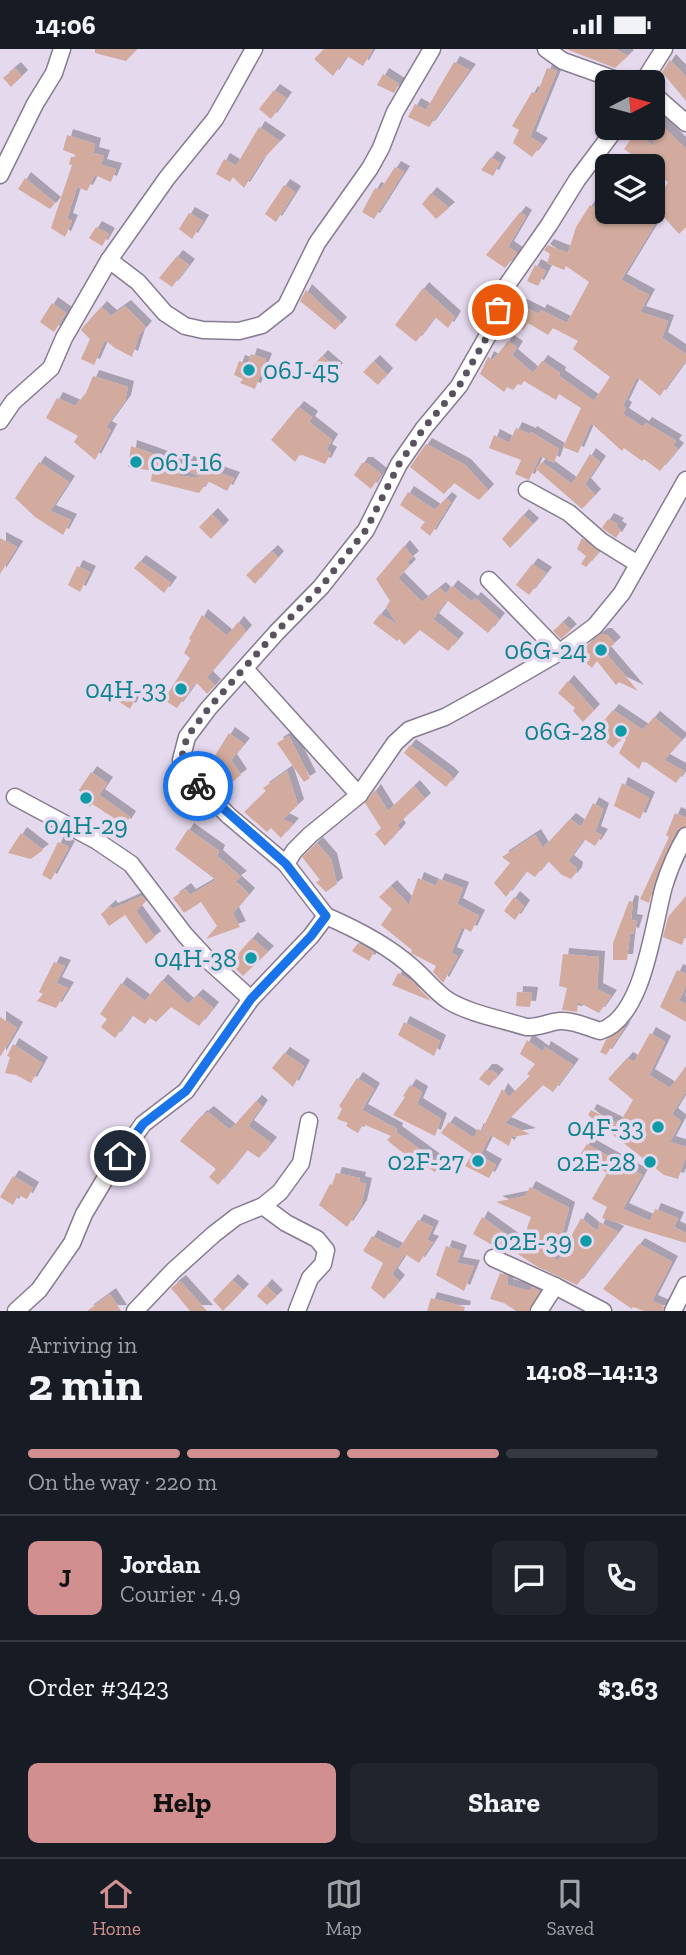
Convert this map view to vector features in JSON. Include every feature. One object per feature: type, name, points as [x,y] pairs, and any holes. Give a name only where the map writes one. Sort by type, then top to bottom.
[{"type":"street","points":[[0,175],[35,104],[54,73],[62,49]]},
{"type":"street","points":[[0,421],[13,402],[51,368],[64,338],[109,260],[167,178],[215,119],[254,49]]},
{"type":"street","points":[[109,260],[138,282],[165,313],[186,326],[203,330],[239,331],[262,325],[286,306],[317,243],[370,168],[399,106],[432,49]]},
{"type":"street","points":[[546,49],[564,61],[595,72]]},
{"type":"street","points":[[650,70],[663,49]]},
{"type":"street","points":[[665,105],[686,123]]},
{"type":"street","points":[[607,140],[577,180],[550,225],[508,285],[482,345],[459,386],[424,428],[399,464],[366,530],[321,587],[276,632],[208,709],[187,737],[181,760],[187,774],[205,793],[286,864],[326,916],[390,952],[413,968],[451,1002],[526,1027],[569,1021],[600,1031],[617,1023],[632,998],[652,939],[664,887],[686,836]]},
{"type":"street","points":[[286,864],[294,851],[310,835],[359,795],[395,743],[409,730],[445,717],[559,652],[595,626],[612,608],[686,480]]},
{"type":"street","points":[[527,490],[569,513],[601,541],[638,564]]},
{"type":"street","points":[[489,580],[559,652]]},
{"type":"street","points":[[245,669],[359,795]]},
{"type":"street","points":[[15,797],[106,846],[131,865],[185,935],[251,999]]},
{"type":"street","points":[[16,1311],[39,1290],[72,1243],[84,1214],[143,1124],[186,1091],[251,999],[311,936],[326,916]]},
{"type":"street","points":[[135,1311],[173,1271],[214,1234],[236,1217],[263,1206],[280,1192],[301,1163],[309,1121]]},
{"type":"street","points":[[263,1206],[286,1223],[317,1239],[326,1250],[323,1264],[310,1278],[297,1311]]},
{"type":"street","points":[[493,1258],[603,1311]]},
{"type":"street","points":[[673,1311],[686,1285]]},
{"type":"street","points":[[539,1311],[555,1286]]},
{"type":"building","points":[[95,49],[137,49],[126,61],[95,53]]},
{"type":"building","points":[[324,49],[373,49],[363,66],[347,56],[333,76],[314,59]]},
{"type":"building","points":[[566,49],[615,49],[628,56],[615,68]]},
{"type":"building","points":[[670,60],[686,77],[686,101],[665,76],[663,70]]},
{"type":"building","points":[[454,62],[470,70],[429,127],[408,117],[415,104],[426,110]]},
{"type":"building","points":[[15,68],[22,76],[11,87],[3,78]]},
{"type":"building","points":[[547,68],[557,71],[530,137],[542,144],[532,157],[513,143],[519,130],[512,126],[532,92],[537,94]]},
{"type":"building","points":[[383,74],[399,84],[394,93],[377,85]]},
{"type":"building","points":[[274,90],[286,98],[271,119],[259,109]]},
{"type":"building","points":[[259,127],[280,141],[261,161],[244,188],[233,177],[230,182],[216,174],[224,159],[236,166]]},
{"type":"building","points":[[665,128],[686,149],[686,227],[679,234],[665,218],[665,187],[668,182],[665,180],[665,154],[631,154],[624,149],[630,140],[646,140],[653,146],[653,140],[665,140]]},
{"type":"building","points":[[67,135],[95,144],[93,153],[104,156],[101,165],[116,169],[111,182],[95,175],[87,191],[77,187],[67,219],[72,221],[65,237],[51,228],[72,165],[69,164],[71,157],[76,155],[63,150]]},
{"type":"building","points":[[491,157],[500,163],[493,176],[481,170]]},
{"type":"building","points":[[395,167],[404,172],[374,219],[362,212],[375,188],[380,190]]},
{"type":"building","points":[[25,178],[55,203],[50,209],[18,189]]},
{"type":"building","points":[[284,185],[295,192],[276,222],[265,214]]},
{"type":"building","points":[[431,193],[449,208],[436,219],[422,204]]},
{"type":"building","points":[[590,205],[595,208],[595,224],[655,224],[621,280],[649,295],[640,312],[668,321],[662,338],[686,354],[686,360],[660,396],[637,377],[623,406],[626,408],[623,414],[643,427],[646,423],[676,441],[673,445],[678,449],[660,471],[624,448],[622,451],[591,423],[578,453],[563,447],[581,408],[559,394],[556,400],[524,381],[513,390],[507,387],[504,392],[480,374],[488,357],[493,360],[508,341],[517,347],[512,355],[533,373],[542,361],[594,401],[610,377],[573,349],[578,341],[553,328],[548,335],[528,323],[523,330],[510,322],[521,305],[539,314],[541,310],[567,323],[589,282],[566,266],[564,270],[547,263],[550,254],[544,250],[548,245],[568,253],[576,227]]},
{"type":"building","points":[[520,212],[526,216],[508,247],[517,253],[505,268],[486,255]]},
{"type":"building","points":[[189,213],[203,221],[192,239],[179,229]]},
{"type":"building","points":[[96,227],[109,234],[102,246],[89,238]]},
{"type":"building","points":[[177,256],[189,265],[172,287],[159,278]]},
{"type":"building","points":[[535,265],[546,271],[538,286],[527,281]]},
{"type":"building","points":[[423,288],[455,317],[448,328],[435,317],[416,342],[395,325]]},
{"type":"building","points":[[306,290],[341,323],[335,330],[300,301]]},
{"type":"building","points":[[52,303],[66,313],[54,332],[40,322]]},
{"type":"building","points":[[125,306],[146,327],[139,335],[132,357],[105,340],[94,365],[81,359],[90,339],[81,330],[83,327],[101,307],[111,316]]},
{"type":"building","name":"06J-45","points":[[251,354],[266,359],[255,389],[240,383],[243,379],[234,375],[239,361],[248,364]]},
{"type":"building","points":[[322,356],[337,369],[329,377],[313,366]]},
{"type":"building","points":[[374,361],[387,374],[378,385],[363,372]]},
{"type":"building","points":[[93,376],[128,387],[125,401],[106,427],[111,430],[95,460],[74,442],[78,436],[46,418],[57,398],[75,406],[86,393]]},
{"type":"building","points":[[298,407],[312,417],[309,422],[332,440],[326,450],[331,453],[325,464],[300,454],[295,462],[271,440]]},
{"type":"building","points":[[516,428],[530,434],[531,432],[559,449],[554,463],[540,456],[529,480],[515,474],[521,460],[489,448],[494,435],[509,443]]},
{"type":"building","points":[[426,444],[465,465],[488,490],[479,500],[454,483],[444,494],[410,467]]},
{"type":"building","points":[[131,446],[182,464],[179,476],[203,478],[182,468],[185,461],[234,478],[227,491],[208,481],[199,493],[151,481],[152,474],[161,475],[161,472],[128,467]]},
{"type":"building","points":[[590,454],[600,462],[585,484],[595,495],[582,509],[536,469],[542,462],[572,484]]},
{"type":"building","points":[[39,462],[69,482],[50,511],[71,520],[63,535],[35,517],[15,498]]},
{"type":"building","points":[[362,463],[367,463],[381,474],[371,489],[354,475]]},
{"type":"building","points":[[408,492],[435,510],[446,498],[451,502],[430,536],[420,528],[425,522],[400,505]]},
{"type":"building","points":[[212,514],[223,526],[211,539],[199,527]]},
{"type":"building","points":[[523,515],[533,524],[510,548],[502,539]]},
{"type":"building","points":[[608,519],[618,524],[616,527],[621,530],[616,538],[602,528]]},
{"type":"building","points":[[0,538],[17,547],[0,574]]},
{"type":"building","points":[[582,538],[599,552],[586,567],[581,564],[586,556],[577,549]]},
{"type":"building","points":[[404,546],[413,557],[407,562],[410,565],[398,578],[422,602],[440,588],[446,594],[452,586],[472,602],[475,598],[499,619],[488,633],[447,600],[433,619],[458,639],[448,651],[420,630],[404,645],[373,623],[380,614],[398,625],[386,607],[390,601],[376,579]]},
{"type":"building","points":[[272,551],[278,557],[255,584],[246,575]]},
{"type":"building","points":[[140,561],[171,583],[164,593],[134,568]]},
{"type":"building","points":[[532,564],[546,573],[529,595],[516,585]]},
{"type":"building","points":[[77,566],[90,572],[80,592],[68,585]]},
{"type":"building","points":[[202,615],[227,636],[238,622],[246,631],[207,677],[215,685],[207,694],[196,682],[177,708],[164,700],[190,658],[184,653]]},
{"type":"building","points":[[563,622],[571,630],[561,639],[553,631]]},
{"type":"building","points":[[602,634],[606,634],[615,643],[605,652],[638,691],[619,682],[616,685],[597,661],[592,668],[578,656]]},
{"type":"building","points":[[568,681],[594,710],[583,722],[573,711],[575,708],[558,693]]},
{"type":"building","points":[[123,691],[135,699],[130,709],[118,701]]},
{"type":"building","points":[[613,710],[643,730],[654,717],[682,740],[664,760],[684,771],[676,783],[643,760],[639,769],[619,753],[626,739],[623,737],[613,748],[600,737],[608,728],[602,723]]},
{"type":"building","points":[[229,733],[244,744],[231,760],[241,775],[228,785],[211,762]]},
{"type":"building","points":[[289,736],[310,778],[304,782],[277,743]]},
{"type":"building","points":[[410,745],[453,778],[446,787],[404,753]]},
{"type":"building","points":[[287,771],[298,805],[283,819],[293,824],[281,838],[271,828],[267,832],[244,812],[266,791],[263,788]]},
{"type":"building","points":[[91,772],[107,783],[99,795],[130,817],[125,825],[92,804],[90,807],[79,790]]},
{"type":"building","points":[[622,783],[649,798],[640,819],[614,806]]},
{"type":"building","points":[[414,786],[425,799],[397,825],[400,829],[385,846],[375,834],[381,828],[365,803],[375,790],[388,811]]},
{"type":"building","points":[[178,787],[189,798],[178,812],[165,800]]},
{"type":"building","points":[[593,803],[603,809],[595,832],[602,835],[595,846],[584,839],[568,861],[577,868],[571,879],[562,875],[548,861],[535,877],[526,871],[506,897],[494,883],[510,863],[502,857],[535,835],[543,848],[570,819],[581,827]]},
{"type":"building","points":[[675,813],[686,818],[686,826],[677,830],[667,850],[649,903],[640,899],[669,837],[666,835]]},
{"type":"building","points":[[188,829],[219,851],[217,856],[241,877],[235,881],[249,894],[233,913],[240,927],[206,939],[217,926],[201,902],[184,913],[173,898],[185,889],[190,895],[216,880],[175,849]]},
{"type":"building","points":[[21,833],[43,850],[31,859],[8,853]]},
{"type":"building","points":[[58,842],[69,847],[51,880],[42,875]]},
{"type":"building","points":[[317,843],[331,859],[337,884],[326,892],[316,882],[320,880],[302,857]]},
{"type":"building","points":[[418,878],[436,886],[439,879],[463,888],[457,904],[479,916],[471,932],[462,927],[451,953],[458,956],[443,983],[433,972],[436,966],[411,953],[412,950],[381,925],[392,909],[379,897],[391,886],[409,905]]},
{"type":"building","points":[[142,896],[146,901],[136,911],[155,937],[146,944],[125,915],[109,926],[101,914],[110,906],[112,909]]},
{"type":"building","points":[[686,896],[686,934],[682,945],[663,937],[668,917]]},
{"type":"building","points":[[514,897],[524,906],[515,920],[504,911]]},
{"type":"building","points":[[629,901],[633,902],[631,920],[637,921],[633,934],[630,933],[627,960],[613,960],[613,943]]},
{"type":"building","name":"04H-38","points":[[252,938],[268,952],[243,976],[230,963]]},
{"type":"building","points":[[358,943],[374,952],[369,961],[352,951]]},
{"type":"building","points":[[563,954],[599,957],[597,989],[611,996],[599,1013],[578,1002],[577,1012],[562,1010],[567,988],[559,986]]},
{"type":"building","points":[[54,962],[65,966],[56,983],[68,988],[56,1008],[37,1001],[43,994],[39,992]]},
{"type":"building","points":[[677,970],[686,974],[686,986],[679,1001],[686,1004],[686,1022],[660,1007]]},
{"type":"building","points":[[398,973],[413,982],[431,1001],[392,985]]},
{"type":"building","points":[[162,980],[188,1004],[197,995],[213,1008],[199,1026],[171,1007],[156,1022],[150,1018],[145,1024],[132,1015],[115,1038],[101,1027],[107,1019],[100,1014],[121,983],[145,1001]]},
{"type":"building","points":[[517,992],[532,993],[530,1007],[516,1006]]},
{"type":"building","points":[[0,1017],[17,1028],[0,1057]]},
{"type":"building","points":[[404,1022],[440,1041],[434,1056],[398,1035]]},
{"type":"building","points":[[625,1027],[606,1055],[600,1052],[606,1040]]},
{"type":"building","points":[[650,1033],[665,1042],[649,1075],[670,1088],[686,1066],[686,1091],[672,1114],[681,1121],[670,1142],[686,1147],[686,1157],[678,1179],[664,1175],[588,1115],[591,1110],[619,1124],[633,1100],[608,1079],[627,1058],[634,1062]]},
{"type":"building","points":[[527,1040],[543,1052],[545,1047],[573,1065],[553,1092],[543,1085],[505,1123],[530,1134],[512,1137],[509,1146],[482,1130],[502,1089],[509,1097],[530,1076],[527,1074],[535,1064],[520,1054]]},
{"type":"building","points":[[13,1044],[42,1063],[31,1083],[5,1073],[10,1057],[7,1056]]},
{"type":"building","points":[[284,1053],[304,1066],[293,1087],[272,1068]]},
{"type":"building","points":[[486,1070],[498,1075],[489,1086],[479,1079]]},
{"type":"building","points":[[357,1078],[374,1089],[362,1110],[397,1129],[396,1132],[440,1164],[435,1172],[399,1150],[387,1140],[391,1136],[363,1124],[358,1133],[346,1126],[348,1123],[337,1119],[342,1109],[339,1106]]},
{"type":"building","points":[[410,1085],[422,1092],[417,1104],[441,1119],[435,1136],[393,1115]]},
{"type":"building","points":[[256,1101],[262,1106],[248,1126],[271,1143],[259,1158],[247,1150],[218,1185],[209,1177],[216,1169],[180,1141],[201,1116],[208,1112],[230,1130]]},
{"type":"building","points":[[449,1122],[474,1138],[478,1129],[490,1136],[480,1156],[496,1165],[489,1178],[465,1166],[472,1154],[441,1133]]},
{"type":"building","points":[[587,1144],[642,1175],[623,1209],[650,1221],[655,1209],[678,1218],[674,1227],[686,1233],[686,1243],[602,1218],[607,1207],[592,1199],[607,1173],[579,1156]]},
{"type":"building","points":[[336,1173],[360,1178],[359,1182],[366,1184],[361,1206],[347,1227],[319,1205]]},
{"type":"building","points":[[13,1176],[33,1188],[27,1199],[18,1195],[13,1205],[0,1197]]},
{"type":"building","points":[[530,1187],[569,1208],[555,1260],[558,1261],[581,1218],[597,1231],[600,1222],[618,1232],[577,1285],[536,1266],[518,1254],[531,1217],[496,1202],[525,1196]]},
{"type":"building","points":[[482,1217],[514,1240],[506,1253],[473,1234]]},
{"type":"building","points":[[418,1220],[433,1227],[427,1240],[433,1242],[419,1263],[405,1254],[392,1274],[399,1281],[384,1299],[371,1288],[383,1263],[363,1251],[372,1236],[401,1251],[399,1249]]},
{"type":"building","points":[[639,1244],[672,1262],[652,1301],[664,1306],[663,1311],[632,1309],[603,1289]]},
{"type":"building","points":[[446,1246],[461,1251],[457,1263],[474,1266],[464,1291],[436,1275]]},
{"type":"building","points":[[500,1273],[508,1276],[507,1285],[530,1291],[532,1287],[540,1291],[529,1311],[516,1311],[504,1303],[490,1299]]},
{"type":"building","points":[[232,1280],[243,1290],[223,1311],[213,1300]]},
{"type":"building","points":[[180,1281],[207,1311],[190,1311],[171,1288]]},
{"type":"building","points":[[266,1285],[277,1296],[267,1305],[257,1296]]},
{"type":"building","points":[[110,1294],[121,1311],[87,1311]]},
{"type":"building","points":[[431,1298],[465,1307],[464,1311],[427,1311]]},
{"type":"way so far","points":[[198,786],[187,774],[181,760],[187,737],[276,632],[321,587],[366,530],[399,464],[424,428],[459,386],[488,335],[498,310]]},
{"type":"place","name":"06J-45","points":[[249,370]]},
{"type":"place","name":"06J-16","points":[[136,462]]},
{"type":"place","name":"06G-24","points":[[601,650]]},
{"type":"place","name":"04H-33","points":[[181,689]]},
{"type":"place","name":"06G-28","points":[[621,731]]},
{"type":"place","name":"04H-29","points":[[86,798]]},
{"type":"place","name":"04H-38","points":[[251,958]]},
{"type":"place","name":"04F-33","points":[[658,1127]]},
{"type":"place","name":"02F-27","points":[[478,1161]]},
{"type":"place","name":"02E-28","points":[[650,1162]]},
{"type":"place","name":"02E-39","points":[[586,1241]]},
{"type":"route","points":[[120,1156],[143,1124],[186,1091],[251,999],[311,936],[326,916],[286,864],[198,786]]}]
